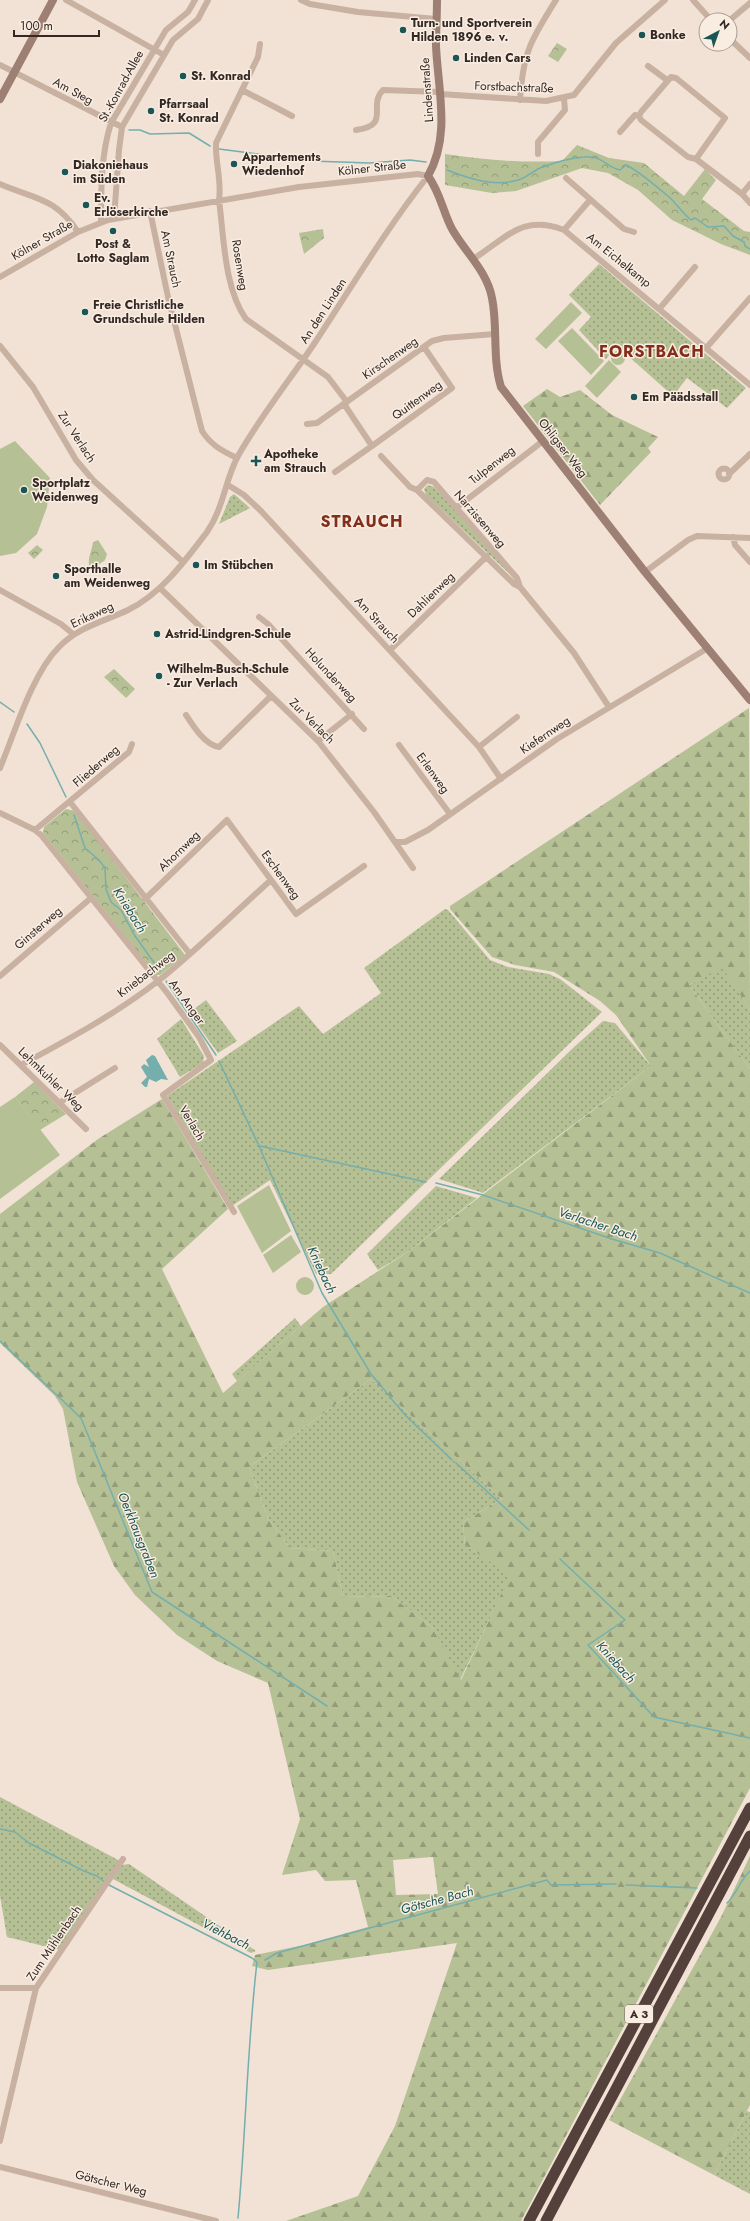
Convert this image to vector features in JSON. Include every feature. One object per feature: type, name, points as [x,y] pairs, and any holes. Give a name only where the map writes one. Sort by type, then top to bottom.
[{"type":"highway","name":"A 3","points":[[529,2221],[750,1808]]},
{"type":"highway","name":"A 3","points":[[546,2221],[750,1836]]},
{"type":"street","points":[[0,99],[53,0]]},
{"type":"street","points":[[66,0],[164,54]]},
{"type":"street","name":"St.-Konrad-Allee","points":[[101,222],[101,190],[106,139],[111,123],[154,48],[168,27],[188,12],[195,0]]},
{"type":"street","name":"St.-Konrad-Allee","points":[[114,219],[122,128],[173,40],[198,19],[208,0]]},
{"type":"street","points":[[301,0],[310,4],[377,14],[436,19]]},
{"type":"street","name":"Lindenstraße","points":[[428,176],[436,161],[440,145],[440,93],[436,19],[437,0]]},
{"type":"street","points":[[520,100],[522,70],[528,48],[556,0]]},
{"type":"street","name":"Forstbachstraße","points":[[356,130],[369,128],[374,123],[380,95],[383,90],[546,101],[564,99],[574,95],[616,43],[665,0]]},
{"type":"street","points":[[693,0],[704,12]]},
{"type":"street","points":[[738,13],[750,3]]},
{"type":"street","name":"Rosenweg","points":[[260,44],[258,57],[216,143],[221,189],[219,200],[232,294],[238,308],[246,319],[304,359],[330,380],[345,403]]},
{"type":"street","points":[[738,47],[750,58]]},
{"type":"street","name":"Am Steg","points":[[0,65],[122,128]]},
{"type":"street","points":[[648,66],[666,80]]},
{"type":"street","points":[[639,116],[666,80],[671,77],[676,78],[725,118],[696,159]]},
{"type":"street","points":[[242,90],[292,116]]},
{"type":"street","points":[[538,154],[538,142],[565,110],[564,99]]},
{"type":"street","points":[[620,132],[635,115],[639,116],[688,157],[696,159],[742,194],[750,203]]},
{"type":"street","name":"Kölner Straße","points":[[0,277],[78,232],[101,222],[150,211],[299,187],[418,174],[428,176]]},
{"type":"street","name":"Ohligser Weg","points":[[428,176],[435,187],[453,230],[489,285],[492,299],[496,364],[501,387],[645,572],[750,700]]},
{"type":"street","name":"An den Linden","points":[[237,458],[369,260],[428,176]]},
{"type":"street","points":[[566,178],[624,229],[634,232]]},
{"type":"street","points":[[0,184],[57,207],[66,215],[78,232]]},
{"type":"street","points":[[742,194],[750,184]]},
{"type":"street","points":[[564,230],[590,200]]},
{"type":"street","name":"Am Strauch","points":[[150,211],[168,297],[202,431],[215,447],[237,458]]},
{"type":"street","name":"Am Eichelkamp","points":[[473,259],[515,229],[530,224],[553,226],[564,230],[707,347],[750,385]]},
{"type":"street","points":[[660,308],[695,267]]},
{"type":"street","points":[[707,347],[750,298]]},
{"type":"street","name":"Kirschenweg","points":[[307,424],[317,423],[432,341],[444,338],[495,334]]},
{"type":"street","name":"Zur Verlach","points":[[0,346],[33,387],[76,460],[93,480],[183,562]]},
{"type":"street","name":"Quittenweg","points":[[335,472],[452,388],[424,347]]},
{"type":"street","points":[[345,403],[372,446]]},
{"type":"street","name":"Tulpenweg","points":[[456,508],[543,441]]},
{"type":"street","points":[[729,474],[750,454]]},
{"type":"street","name":"Narzissenweg","points":[[381,456],[410,487],[417,490],[487,556],[514,584],[520,587]]},
{"type":"street","name":"Erikaweg","points":[[0,768],[40,672],[57,648],[73,634],[90,625],[128,610],[160,588],[183,562],[213,522],[228,486],[237,458]]},
{"type":"street","name":"Narzissenweg","points":[[417,490],[427,480],[431,480],[456,508],[517,578],[520,587],[574,653],[609,707]]},
{"type":"street","name":"Am Strauch","points":[[228,486],[244,495],[261,511],[479,746],[501,779]]},
{"type":"street","points":[[645,572],[688,540],[696,536],[750,538]]},
{"type":"street","points":[[733,537],[735,545],[750,562]]},
{"type":"street","name":"Dahlienweg","points":[[390,650],[487,556]]},
{"type":"street","name":"Zur Verlach","points":[[160,588],[318,741],[396,842],[413,868]]},
{"type":"street","points":[[0,590],[61,624],[73,634]]},
{"type":"street","name":"Holunderweg","points":[[259,617],[352,714],[364,729]]},
{"type":"street","name":"Kiefernweg","points":[[396,842],[405,842],[428,830],[557,739],[708,648]]},
{"type":"street","points":[[186,715],[194,727],[213,746],[219,747],[271,696]]},
{"type":"street","name":"Holunderweg","points":[[318,741],[352,714]]},
{"type":"street","points":[[479,746],[517,717]]},
{"type":"street","name":"Fliederweg","points":[[70,802],[129,752],[132,744]]},
{"type":"street","name":"Erlenweg","points":[[399,745],[450,814]]},
{"type":"street","points":[[35,830],[70,802],[145,899],[190,954]]},
{"type":"street","name":"Am Anger","points":[[0,813],[35,830],[158,981],[199,1037],[211,1060]]},
{"type":"street","name":"Ahornweg","points":[[145,899],[227,820]]},
{"type":"street","name":"Eschenweg","points":[[227,820],[296,914],[364,866]]},
{"type":"street","name":"Kniebachweg","points":[[21,1065],[112,1012],[158,981],[190,954],[270,880]]},
{"type":"street","name":"Ginsterweg","points":[[0,976],[91,898]]},
{"type":"street","name":"Lehmkuhler Weg","points":[[0,1045],[86,1129]]},
{"type":"street","name":"Verlach","points":[[211,1060],[163,1095],[234,1212]]},
{"type":"street","points":[[59,1103],[115,1068]]},
{"type":"street","name":"Zum Mühlenbach","points":[[0,2141],[36,1988],[123,1859]]},
{"type":"street","points":[[0,1988],[36,1988]]},
{"type":"street","name":"Götscher Weg","points":[[0,2167],[216,2221]]},
{"type":"green space","points":[[557,43],[567,49],[558,62],[548,56]]},
{"type":"green space","points":[[577,145],[609,158],[644,163],[684,196],[705,169],[716,180],[702,199],[744,231],[750,232],[750,255],[721,244],[672,220],[638,190],[608,173],[582,168],[516,191],[492,193],[445,185],[445,154],[474,158],[533,162],[562,161]]},
{"type":"green space","points":[[323,229],[324,238],[304,254],[299,233]]},
{"type":"green space","points":[[599,264],[746,388],[727,408],[687,378],[673,396],[617,346],[606,359],[579,330],[591,317],[569,295]]},
{"type":"green space","points":[[571,302],[582,313],[546,349],[535,339]]},
{"type":"green space","points":[[572,328],[604,361],[591,375],[558,341]]},
{"type":"green space","points":[[618,351],[623,353],[625,358],[623,363],[618,365],[613,363],[611,358],[613,353]]},
{"type":"green space","points":[[609,360],[621,372],[597,398],[585,386]]},
{"type":"green space","points":[[547,389],[560,397],[580,390],[612,415],[658,437],[648,448],[651,452],[600,505],[523,406]]},
{"type":"green space","name":"Sportplatz Weidenweg","points":[[15,441],[50,478],[47,507],[37,534],[16,553],[0,556],[0,449]]},
{"type":"green space","points":[[428,485],[434,487],[438,491],[514,578],[426,495],[424,489]]},
{"type":"green space","points":[[234,494],[250,508],[219,524],[230,497]]},
{"type":"green space","points":[[98,540],[107,554],[105,560],[94,568],[89,565],[89,559],[93,542]]},
{"type":"green space","points":[[37,545],[43,550],[34,559],[28,553]]},
{"type":"green space","points":[[114,669],[135,689],[126,698],[104,677]]},
{"type":"green space","points":[[749,708],[750,1010],[722,967],[689,985],[750,1069],[750,1788],[521,2221],[286,2221],[358,2196],[395,2126],[457,1943],[268,1970],[252,1966],[255,1955],[304,1945],[368,1927],[356,1880],[325,1881],[316,1870],[282,1875],[300,1819],[268,1683],[217,1661],[177,1635],[135,1595],[114,1566],[77,1482],[63,1409],[55,1396],[0,1343],[0,1214],[98,1139],[162,1099],[228,1209],[162,1269],[223,1393],[323,1307],[409,1251],[651,1066],[616,1015],[600,1001],[554,972],[515,965],[492,957],[450,909],[450,906]],"holes":[[[371,1379],[502,1499],[463,1522],[465,1545],[510,1575],[461,1680],[432,1627],[391,1596],[343,1597],[333,1551],[290,1548],[268,1518],[249,1467]],[[433,1857],[438,1894],[396,1895],[393,1860]]]},
{"type":"green space","points":[[66,809],[75,811],[185,955],[160,975],[156,975],[43,833],[44,827]]},
{"type":"green space","points":[[445,909],[448,910],[490,960],[508,967],[549,974],[560,979],[602,1012],[331,1274],[316,1274],[270,1180],[232,1206],[167,1096],[299,1006],[323,1034],[381,993],[364,968]]},
{"type":"green space","points":[[722,966],[750,1010],[750,1069],[689,985]]},
{"type":"green space","points":[[206,1000],[237,1041],[218,1053],[189,1013]]},
{"type":"green space","points":[[181,1019],[204,1056],[203,1063],[180,1077],[157,1039]]},
{"type":"green space","points":[[603,1021],[615,1023],[651,1066],[483,1193],[439,1179],[573,1048]]},
{"type":"green space","points":[[34,1082],[66,1114],[40,1130],[15,1097]]},
{"type":"green space","points":[[15,1097],[60,1155],[0,1199],[0,1107]]},
{"type":"green space","points":[[269,1185],[291,1231],[262,1253],[237,1206]]},
{"type":"green space","points":[[436,1186],[477,1198],[409,1251],[378,1270],[367,1254]]},
{"type":"green space","points":[[291,1235],[301,1252],[273,1273],[263,1255]]},
{"type":"green space","points":[[305,1277],[311,1280],[314,1286],[311,1292],[305,1295],[299,1292],[296,1286],[299,1280]]},
{"type":"green space","points":[[295,1318],[301,1326],[237,1381],[232,1374]]},
{"type":"green space","points":[[371,1379],[502,1499],[463,1522],[465,1545],[511,1575],[460,1680],[432,1627],[391,1596],[343,1597],[333,1551],[290,1548],[268,1518],[249,1467]]},
{"type":"green space","points":[[0,1797],[120,1861],[60,1950],[7,1937],[0,1896]]},
{"type":"green space","points":[[750,1856],[750,2105],[714,2175],[609,2120],[721,1917]]},
{"type":"green space","points":[[129,1864],[256,1951],[251,1953],[113,1879],[122,1865]]},
{"type":"green space","points":[[747,2111],[750,2112],[750,2194],[714,2175]]},
{"type":"water","points":[[152,1055],[155,1056],[168,1080],[161,1079],[156,1082],[149,1079],[147,1087],[145,1087],[141,1083],[147,1077],[141,1067],[144,1064],[149,1067],[146,1060]]},
{"type":"waterway","points":[[129,130],[140,130],[150,134],[189,133],[210,146]]},
{"type":"waterway","points":[[219,149],[311,161],[369,163],[410,160],[426,162]]},
{"type":"waterway","points":[[447,170],[473,179],[500,183],[524,178],[540,168],[551,164],[579,158],[590,157],[600,159],[620,170],[626,165],[642,175],[669,197],[691,220],[695,218],[708,227],[724,226],[733,236],[744,242],[745,246],[750,249]]},
{"type":"waterway","name":"Kniebach","points":[[0,702],[14,712]]},
{"type":"waterway","name":"Kniebach","points":[[27,724],[40,743],[66,797]]},
{"type":"waterway","name":"Kniebach","points":[[74,815],[85,848],[99,860],[105,868],[106,889],[111,902],[121,910],[135,936],[160,971]]},
{"type":"waterway","name":"Kniebach","points":[[166,981],[216,1055]]},
{"type":"waterway","name":"Kniebach","points":[[219,1061],[259,1146],[322,1293],[371,1374],[405,1415],[452,1460]]},
{"type":"waterway","name":"Verlacher Bach","points":[[260,1146],[426,1182]]},
{"type":"waterway","name":"Verlacher Bach","points":[[436,1183],[483,1195],[612,1239],[660,1253],[750,1293]]},
{"type":"waterway","name":"Oerkhausgraben","points":[[0,1341],[81,1418],[152,1592],[327,1706]]},
{"type":"waterway","name":"Kniebach","points":[[456,1463],[529,1530]]},
{"type":"waterway","name":"Kniebach","points":[[560,1559],[625,1620],[588,1645],[654,1717],[750,1738]]},
{"type":"waterway","name":"Viehbach","points":[[0,1829],[15,1832],[29,1843],[97,1876],[106,1883]]},
{"type":"waterway","name":"Götsche Bach","points":[[727,1903],[750,1871]]},
{"type":"waterway","name":"Götsche Bach","points":[[265,1960],[277,1953],[547,1880],[551,1885],[616,1884]]},
{"type":"waterway","name":"Viehbach","points":[[109,1885],[252,1958],[257,1962],[251,2026],[238,2218]]},
{"type":"waterway","name":"Götsche Bach","points":[[626,1885],[697,1888]]},
{"type":"place","name":"Turn- und Sportverein Hilden 1896 e. v.","points":[[403,30]]},
{"type":"place","name":"Bonke","points":[[642,35]]},
{"type":"place","name":"Linden Cars","points":[[456,58]]},
{"type":"place","name":"St. Konrad","points":[[183,76]]},
{"type":"place","name":"Pfarrsaal St. Konrad","points":[[151,111]]},
{"type":"place","name":"Appartements Wiedenhof","points":[[234,164]]},
{"type":"place","name":"Diakoniehaus im Süden","points":[[65,172]]},
{"type":"place","name":"Ev. Erlöserkirche","points":[[86,205]]},
{"type":"place","name":"Post & Lotto Saglam","points":[[113,231]]},
{"type":"place","name":"Freie Christliche Grundschule Hilden","points":[[85,312]]},
{"type":"place","name":"Em Päädsstall","points":[[634,397]]},
{"type":"place","name":"Apotheke am Strauch","points":[[256,461]]},
{"type":"place","name":"Sportplatz Weidenweg","points":[[24,490]]},
{"type":"place","name":"Im Stübchen","points":[[196,565]]},
{"type":"place","name":"Sporthalle am Weidenweg","points":[[56,576]]},
{"type":"place","name":"Astrid-Lindgren-Schule","points":[[157,634]]},
{"type":"place","name":"Wilhelm-Busch-Schule - Zur Verlach","points":[[159,676]]},
{"type":"district","name":"FORSTBACH","points":[[652,351]]},
{"type":"district","name":"STRAUCH","points":[[362,521]]}]
